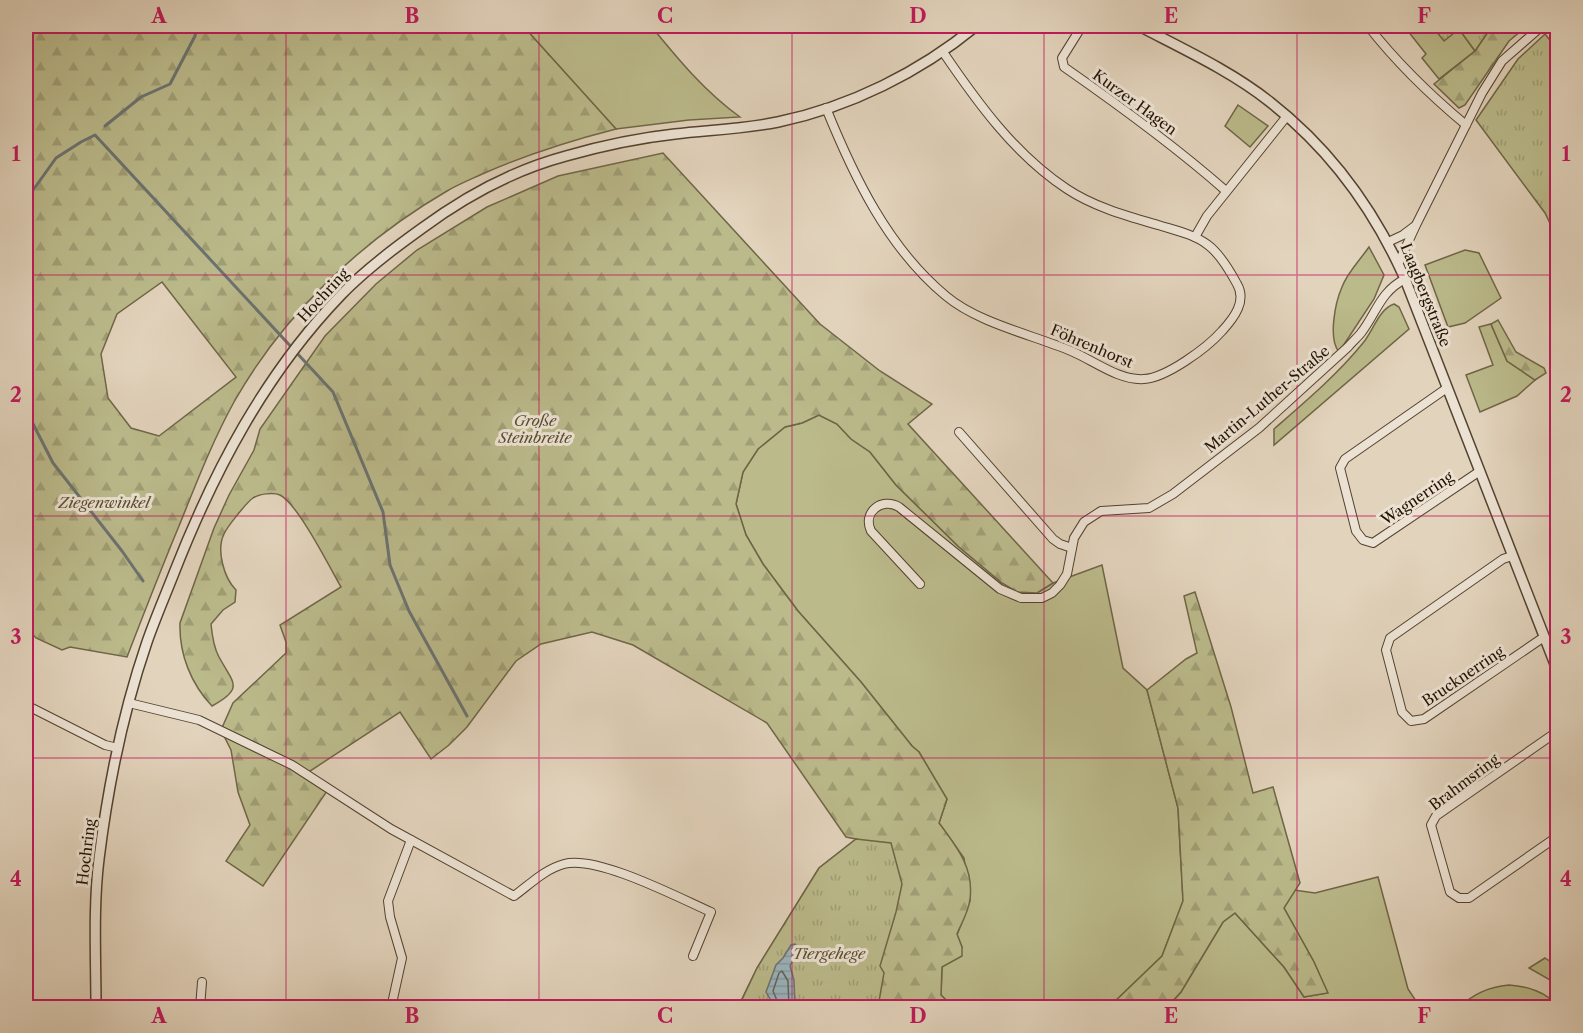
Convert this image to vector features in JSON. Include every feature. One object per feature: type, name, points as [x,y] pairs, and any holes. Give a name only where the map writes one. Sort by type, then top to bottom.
[{"type":"street","name":"Hochring","points":[[96,1008],[95,918],[98,862],[118,748],[148,640],[196,518],[246,419],[287,360],[342,294],[394,249],[437,217],[474,195],[521,172],[564,156],[635,140],[779,122],[826,108],[889,83],[943,52],[976,26]]},
{"type":"street","name":"Kurzer Hagen","points":[[1082,26],[1062,58],[1064,67],[1145,124],[1189,158],[1226,191]]},
{"type":"street","name":"Laagbergstraße","points":[[1139,26],[1229,75],[1269,101],[1336,165],[1359,194],[1388,242],[1405,279],[1557,672]]},
{"type":"street","points":[[1368,26],[1409,74],[1466,125]]},
{"type":"street","points":[[1398,264],[1482,93],[1502,61],[1542,26]]},
{"type":"street","name":"Föhrenhorst","points":[[826,108],[845,155],[876,211],[914,265],[949,298],[992,321],[1071,351],[1135,379],[1157,376],[1204,348],[1219,335],[1237,311],[1241,299],[1236,282],[1212,249],[1195,237],[1086,200],[1060,184],[1008,138],[943,52]]},
{"type":"street","points":[[1195,237],[1226,191],[1287,116]]},
{"type":"street","points":[[1388,242],[1403,235],[1416,225]]},
{"type":"street","name":"Martin-Luther-Straße","points":[[920,584],[871,531],[868,525],[869,519],[872,510],[878,506],[885,502],[899,507],[1000,589],[1021,598],[1041,598],[1052,593],[1067,574],[1078,530],[1092,515],[1110,509],[1149,508],[1173,494],[1259,428],[1348,347],[1361,333],[1384,295],[1393,285],[1405,279]]},
{"type":"street","name":"Wagnerring","points":[[1447,388],[1345,459],[1340,468],[1340,475],[1356,531],[1364,540],[1373,543],[1480,471]]},
{"type":"street","points":[[959,432],[1053,539],[1072,548]]},
{"type":"street","name":"Brucknerring","points":[[1512,556],[1503,559],[1390,638],[1386,650],[1402,712],[1411,721],[1424,719],[1544,637]]},
{"type":"street","points":[[129,703],[172,712],[214,726],[292,765],[391,829],[514,896],[542,875],[564,864],[584,862],[605,867],[711,912],[693,956]]},
{"type":"street","points":[[27,709],[105,745],[118,748]]},
{"type":"street","name":"Brahmsring","points":[[1555,838],[1469,898],[1459,898],[1450,892],[1431,825],[1436,816],[1557,731]]},
{"type":"street","points":[[391,1008],[402,958],[390,917],[388,901],[411,840]]},
{"type":"street","points":[[200,1008],[202,982]]},
{"type":"green space","name":"Ziegenwinkel","points":[[26,26],[523,26],[616,129],[530,155],[451,189],[384,233],[355,257],[300,310],[254,370],[226,417],[198,479],[127,657],[70,647],[62,650],[36,638],[26,627]],"holes":[[[162,282],[236,377],[159,436],[131,428],[108,398],[101,354],[117,314]]]},
{"type":"green space","points":[[523,26],[651,26],[704,86],[740,117],[689,120],[616,129]]},
{"type":"green space","points":[[1404,26],[1432,26],[1444,40],[1459,29],[1475,51],[1439,79],[1422,58],[1426,54]]},
{"type":"green space","points":[[1432,26],[1492,26],[1475,51],[1459,29],[1444,41]]},
{"type":"green space","points":[[1492,26],[1527,26],[1509,41],[1465,105],[1459,108],[1434,84],[1475,51]]},
{"type":"green space","points":[[1545,34],[1557,49],[1557,238],[1545,213],[1476,120],[1518,59]]},
{"type":"green space","points":[[1238,105],[1268,126],[1250,147],[1225,126]]},
{"type":"green space","name":"Große Steinbreite","points":[[663,153],[820,324],[880,371],[932,404],[908,424],[1053,583],[1037,593],[1017,592],[1002,583],[959,547],[896,485],[870,452],[851,439],[837,424],[819,415],[802,423],[785,427],[758,449],[743,472],[736,504],[746,535],[763,564],[798,611],[919,752],[947,799],[939,823],[963,858],[971,888],[968,908],[957,934],[962,947],[962,956],[942,967],[941,995],[953,1007],[738,1007],[757,968],[819,868],[856,839],[846,837],[767,723],[633,645],[592,632],[541,644],[516,661],[467,727],[431,759],[400,712],[304,775],[327,791],[263,886],[226,861],[250,825],[238,792],[231,750],[221,730],[233,703],[286,653],[286,642],[280,625],[341,587],[304,523],[287,501],[280,495],[274,494],[253,498],[246,504],[226,531],[222,541],[222,564],[236,590],[235,602],[223,610],[211,624],[216,650],[233,684],[229,694],[212,706],[198,688],[188,668],[180,635],[180,623],[214,528],[254,450],[260,429],[325,336],[376,284],[417,250],[487,207],[558,176]]},
{"type":"green space","points":[[1369,247],[1384,275],[1374,299],[1339,352],[1333,330],[1337,302],[1347,277]]},
{"type":"green space","points":[[1465,250],[1479,253],[1501,298],[1465,323],[1448,327],[1425,265]]},
{"type":"green space","points":[[1394,304],[1399,307],[1409,329],[1274,445],[1274,429],[1342,366],[1367,338],[1384,311]]},
{"type":"green space","points":[[1498,320],[1516,352],[1544,368],[1546,373],[1535,380],[1507,361],[1491,324]]},
{"type":"green space","points":[[1491,324],[1507,361],[1535,380],[1517,396],[1480,412],[1466,375],[1493,365],[1479,327]]},
{"type":"green space","points":[[819,415],[837,424],[851,439],[870,452],[896,485],[959,547],[1002,583],[1017,592],[1037,593],[1053,583],[1102,565],[1123,668],[1147,690],[1178,808],[1183,901],[1162,956],[1109,1007],[953,1007],[941,995],[942,967],[962,947],[957,935],[970,901],[964,858],[939,823],[947,799],[919,752],[798,611],[763,564],[746,535],[736,504],[743,472],[758,449],[785,427],[802,423]]},
{"type":"green space","points":[[1195,592],[1231,707],[1253,793],[1273,787],[1300,883],[1284,908],[1314,962],[1328,993],[1304,997],[1284,967],[1235,913],[1223,922],[1181,992],[1167,1007],[1109,1007],[1162,956],[1183,901],[1178,808],[1147,690],[1197,653],[1184,596]]},
{"type":"green space","name":"Tiergehege","points":[[856,839],[891,843],[902,884],[880,966],[884,973],[878,1007],[738,1008],[757,968],[819,868]]},
{"type":"green space","points":[[1378,877],[1408,989],[1420,1007],[1167,1008],[1181,992],[1223,922],[1235,913],[1284,967],[1304,997],[1327,993],[1314,962],[1284,908],[1294,890],[1315,893]]},
{"type":"green space","points":[[1545,958],[1557,966],[1557,984],[1529,968]]},
{"type":"green space","points":[[1509,985],[1529,988],[1543,994],[1557,1007],[1459,1007],[1482,992],[1494,987]]},
{"type":"water","points":[[795,944],[799,949],[790,966],[794,980],[795,1007],[770,1007],[770,999],[766,992],[776,965],[791,945]]},
{"type":"waterway","points":[[105,126],[141,97],[170,84],[195,36],[197,26]]},
{"type":"waterway","points":[[26,200],[56,158],[95,135],[333,392],[383,512],[390,565],[409,611],[467,716]]},
{"type":"waterway","points":[[26,410],[53,463],[143,581]]}]
